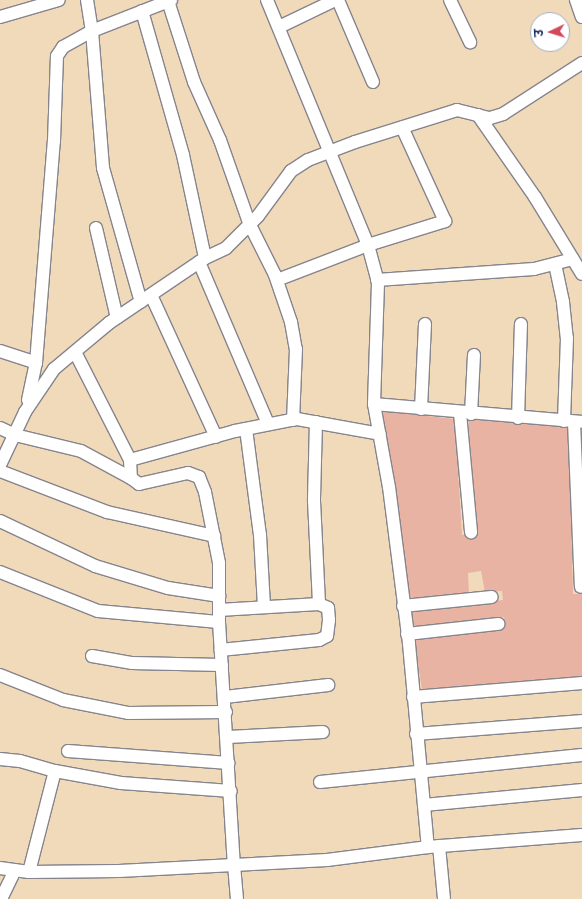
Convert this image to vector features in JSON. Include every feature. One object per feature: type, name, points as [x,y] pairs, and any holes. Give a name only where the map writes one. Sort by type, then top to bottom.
[{"type":"street","points":[[0,17],[59,0]]},
{"type":"street","points":[[87,0],[92,31],[103,168],[141,302]]},
{"type":"street","points":[[267,0],[280,27],[329,152],[368,245],[377,280],[374,404],[380,434],[407,634],[424,805],[444,899]]},
{"type":"street","points":[[280,27],[336,0],[373,82]]},
{"type":"street","points":[[450,0],[470,42]]},
{"type":"street","points":[[576,0],[582,17]]},
{"type":"street","points":[[25,412],[36,363],[55,127],[57,56],[63,47],[92,31],[170,1],[194,82],[220,140],[250,225],[277,280],[291,322],[296,349],[293,420]]},
{"type":"street","points":[[142,11],[183,155],[202,260],[268,424]]},
{"type":"street","points":[[214,536],[106,512],[0,465],[25,412],[54,369],[117,318],[202,260],[226,248],[250,225],[291,171],[308,160],[402,127],[457,110],[490,118],[503,114],[582,63]]},
{"type":"street","points":[[478,114],[508,155],[582,274]]},
{"type":"street","points":[[277,280],[368,245],[445,221],[402,127]]},
{"type":"street","points":[[96,228],[117,318]]},
{"type":"street","points":[[377,280],[534,269],[573,258]]},
{"type":"street","points":[[554,264],[563,302],[567,338],[573,422],[581,587]]},
{"type":"street","points":[[151,295],[216,437]]},
{"type":"street","points":[[421,409],[425,324]]},
{"type":"street","points":[[518,418],[521,324]]},
{"type":"street","points":[[0,351],[36,363]]},
{"type":"street","points":[[75,352],[130,460],[131,478]]},
{"type":"street","points":[[471,532],[466,414],[474,355]]},
{"type":"street","points":[[374,404],[466,414],[573,422]]},
{"type":"street","points":[[130,460],[246,429],[293,420],[316,422],[380,434]]},
{"type":"street","points":[[316,422],[314,501],[319,604]]},
{"type":"street","points":[[0,428],[14,435],[81,451],[131,478],[139,484],[188,473],[199,477],[214,536],[219,563],[219,616],[228,737],[237,899]]},
{"type":"street","points":[[246,429],[260,535],[264,607]]},
{"type":"street","points":[[0,521],[94,566],[168,588],[219,596]]},
{"type":"street","points":[[0,572],[98,611],[219,616],[264,607],[319,604],[328,608],[330,620],[327,636],[319,640],[221,650]]},
{"type":"street","points":[[403,606],[492,597]]},
{"type":"street","points":[[407,634],[498,624]]},
{"type":"street","points":[[92,656],[132,663],[222,665]]},
{"type":"street","points":[[0,675],[63,700],[128,713],[226,712]]},
{"type":"street","points":[[413,697],[582,683]]},
{"type":"street","points":[[225,697],[328,685]]},
{"type":"street","points":[[416,734],[582,721]]},
{"type":"street","points":[[228,737],[323,732]]},
{"type":"street","points":[[68,751],[229,763]]},
{"type":"street","points":[[320,782],[582,755]]},
{"type":"street","points":[[0,759],[20,761],[55,771],[121,783],[230,791]]},
{"type":"street","points":[[29,872],[55,771]]},
{"type":"street","points":[[424,805],[582,790]]},
{"type":"street","points":[[0,868],[29,872],[119,871],[327,860],[433,847],[582,835]]},
{"type":"street","points":[[1,899],[15,870]]},
{"type":"building","points":[[381,411],[455,419],[462,535],[477,534],[468,418],[569,427],[573,594],[582,594],[582,676],[422,690],[414,638],[505,628],[504,617],[412,629],[409,610],[503,600],[502,591],[485,592],[481,571],[468,573],[469,594],[407,598]]}]
